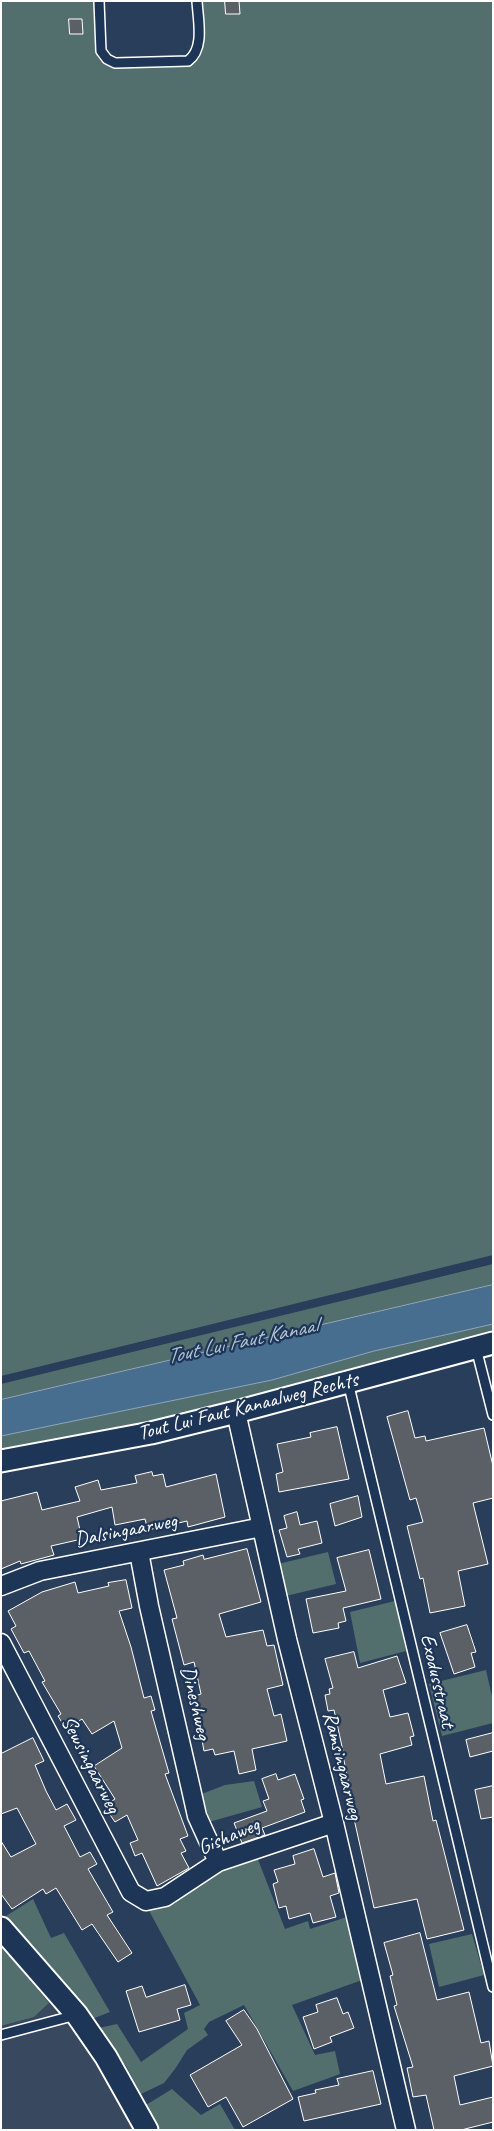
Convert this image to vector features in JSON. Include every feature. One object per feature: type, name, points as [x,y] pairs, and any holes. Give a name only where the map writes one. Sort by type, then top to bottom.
[{"type":"street","name":"Tout Lui Faut Kanaalweg Rechts","points":[[1,1461],[151,1433],[484,1346]]},
{"type":"street","name":"Ramsingaarweg","points":[[236,1412],[287,1639],[334,1822],[406,2130]]},
{"type":"street","name":"Dalsingaarweg","points":[[1,1586],[40,1572],[262,1527]]},
{"type":"street","name":"Dineshweg","points":[[139,1552],[149,1606],[190,1789],[197,1816],[218,1862]]},
{"type":"street","name":"Sewsingaarweg","points":[[1,1643],[131,1892],[146,1901]]},
{"type":"street","name":"Gishaweg","points":[[146,1901],[165,1898],[218,1862],[334,1822]]},
{"type":"street","points":[[1,1928],[77,2015],[106,2057],[147,2130]]},
{"type":"lane","points":[[99,1],[101,51],[115,63],[188,61],[195,56],[198,47],[197,1]]},
{"type":"lane","points":[[484,1346],[493,1415]]},
{"type":"lane","name":"Exodusstraat","points":[[348,1382],[493,1987]]},
{"type":"lane","points":[[1,2035],[77,2015]]},
{"type":"shaded area","points":[[493,1285],[493,1324],[374,1351],[272,1380],[1,1436],[1,1400]]},
{"type":"shaded area","points":[[49,2003],[81,2036],[136,2130],[1,2130],[1,2026],[34,2017]]},
{"type":"green space","points":[[1,1],[95,1],[97,52],[110,67],[186,64],[196,61],[203,48],[203,1],[493,1],[493,1255],[1,1376]]},
{"type":"green space","points":[[493,1264],[493,1285],[1,1400],[1,1384]]},
{"type":"green space","points":[[493,1324],[493,1335],[165,1422],[1,1453],[1,1436],[272,1380],[374,1351]]},
{"type":"green space","points":[[328,1552],[336,1584],[286,1596],[278,1564]]},
{"type":"green space","points":[[395,1601],[406,1651],[360,1663],[350,1612]]},
{"type":"green space","points":[[486,1670],[493,1701],[493,1723],[442,1736],[429,1684]]},
{"type":"green space","points":[[254,1781],[262,1807],[209,1822],[199,1795],[225,1785]]},
{"type":"green space","points":[[257,1857],[285,1929],[308,1921],[310,1929],[347,1917],[365,1979],[292,2005],[315,2055],[335,2051],[340,2074],[293,2091],[244,2005],[209,2022],[204,2029],[208,2035],[187,2050],[164,2083],[141,2094],[126,2066],[99,2028],[117,2024],[141,2062],[188,2029],[184,2013],[200,2005],[147,1907],[220,1867]]},
{"type":"green space","points":[[33,1899],[51,1938],[64,1933],[110,2012],[92,2019],[69,1988],[6,1916]]},
{"type":"green space","points":[[472,1934],[484,1975],[439,1987],[429,1944]]},
{"type":"green space","points":[[1,1945],[49,2003],[34,2017],[1,2026]]},
{"type":"green space","points":[[172,2089],[201,2115],[220,2104],[235,2130],[160,2130],[146,2105]]},
{"type":"building","points":[[225,1],[239,1],[240,14],[226,14]]},
{"type":"building","points":[[69,19],[82,19],[83,34],[70,34]]},
{"type":"building","points":[[408,1411],[415,1438],[425,1436],[426,1441],[484,1428],[493,1466],[493,1498],[473,1503],[488,1564],[458,1571],[465,1606],[430,1613],[423,1578],[420,1579],[407,1526],[423,1522],[416,1498],[410,1500],[387,1417]]},
{"type":"building","points":[[337,1427],[349,1479],[279,1492],[276,1474],[283,1472],[277,1444],[311,1437],[310,1433]]},
{"type":"building","points":[[152,1472],[153,1476],[163,1474],[166,1487],[216,1474],[225,1517],[188,1527],[187,1521],[148,1530],[145,1519],[115,1525],[112,1507],[77,1517],[82,1539],[51,1546],[54,1555],[21,1564],[20,1561],[1,1569],[1,1501],[37,1492],[42,1510],[80,1501],[75,1487],[98,1480],[101,1490],[137,1483],[135,1476]]},
{"type":"building","points":[[358,1496],[362,1517],[335,1526],[330,1504]]},
{"type":"building","points":[[297,1512],[300,1525],[317,1521],[322,1543],[298,1549],[300,1554],[287,1557],[279,1530],[287,1528],[284,1516]]},
{"type":"building","points":[[247,1549],[261,1602],[219,1614],[226,1637],[263,1630],[267,1646],[274,1645],[283,1685],[267,1689],[274,1716],[281,1714],[287,1741],[252,1749],[256,1770],[239,1774],[234,1751],[215,1755],[213,1749],[204,1751],[199,1724],[196,1725],[193,1713],[199,1712],[195,1696],[201,1694],[194,1662],[184,1665],[172,1619],[177,1618],[164,1570],[184,1565],[183,1561],[203,1555],[204,1559]]},
{"type":"building","points":[[369,1550],[381,1599],[343,1608],[346,1621],[338,1623],[339,1628],[313,1633],[306,1599],[346,1591],[337,1558]]},
{"type":"building","points":[[126,1580],[132,1608],[119,1611],[131,1647],[144,1698],[151,1696],[155,1710],[151,1711],[169,1773],[165,1774],[188,1836],[180,1839],[186,1851],[181,1853],[189,1868],[157,1886],[142,1853],[135,1856],[130,1843],[138,1840],[127,1815],[115,1822],[104,1806],[115,1799],[94,1766],[122,1748],[114,1721],[92,1734],[82,1719],[66,1729],[58,1716],[61,1714],[42,1682],[45,1681],[29,1651],[24,1653],[11,1629],[16,1626],[8,1611],[42,1592],[75,1582],[78,1593],[109,1586],[108,1583]]},
{"type":"building","points":[[467,1625],[476,1652],[471,1653],[475,1667],[454,1674],[440,1633]]},
{"type":"building","points":[[354,1652],[358,1668],[397,1656],[406,1683],[383,1690],[390,1717],[408,1713],[414,1736],[410,1737],[412,1745],[380,1754],[386,1784],[424,1776],[433,1821],[436,1820],[464,1930],[427,1939],[417,1899],[374,1908],[350,1801],[352,1800],[334,1710],[328,1711],[325,1695],[330,1694],[329,1689],[333,1688],[325,1659]]},
{"type":"building","points":[[493,1733],[493,1751],[470,1757],[466,1740]]},
{"type":"building","points":[[33,1738],[44,1761],[35,1765],[46,1791],[56,1810],[67,1804],[76,1820],[64,1826],[80,1857],[90,1852],[97,1864],[88,1869],[113,1912],[107,1915],[132,1953],[118,1962],[92,1924],[82,1930],[56,1888],[46,1894],[43,1889],[12,1909],[1,1894],[1,1841],[11,1857],[36,1844],[17,1808],[1,1814],[1,1754]]},
{"type":"building","points":[[276,1774],[278,1780],[295,1774],[304,1799],[301,1800],[305,1812],[262,1828],[265,1835],[242,1843],[234,1823],[267,1811],[263,1801],[269,1799],[262,1779]]},
{"type":"building","points":[[493,1786],[493,1817],[481,1819],[475,1790]]},
{"type":"building","points":[[314,1849],[323,1877],[335,1873],[339,1893],[330,1896],[336,1917],[313,1923],[310,1913],[289,1919],[286,1906],[279,1908],[273,1884],[278,1882],[274,1870],[295,1864],[293,1856]]},
{"type":"building","points":[[420,1933],[437,2000],[469,1992],[481,2043],[489,2041],[493,2066],[454,2076],[460,2105],[493,2097],[493,2122],[461,2130],[434,2130],[426,2095],[413,2097],[407,2068],[413,2067],[394,2006],[397,2005],[390,1976],[393,1975],[384,1943]]},
{"type":"building","points":[[185,1985],[191,2005],[177,2009],[180,2020],[139,2032],[126,1991],[142,1986],[146,1997]]},
{"type":"building","points":[[337,1998],[343,2014],[348,2012],[354,2028],[330,2037],[332,2042],[314,2049],[303,2017],[318,2012],[316,2005]]},
{"type":"building","points":[[244,2010],[257,2029],[293,2099],[243,2127],[226,2097],[208,2107],[190,2075],[242,2045],[226,2021]]},
{"type":"building","points":[[373,2071],[381,2104],[304,2121],[298,2097],[316,2093],[315,2090],[339,2085],[337,2079]]},
{"type":"water label","name":"Tout Lui Faut Kanaal","points":[[242,1342]]}]
